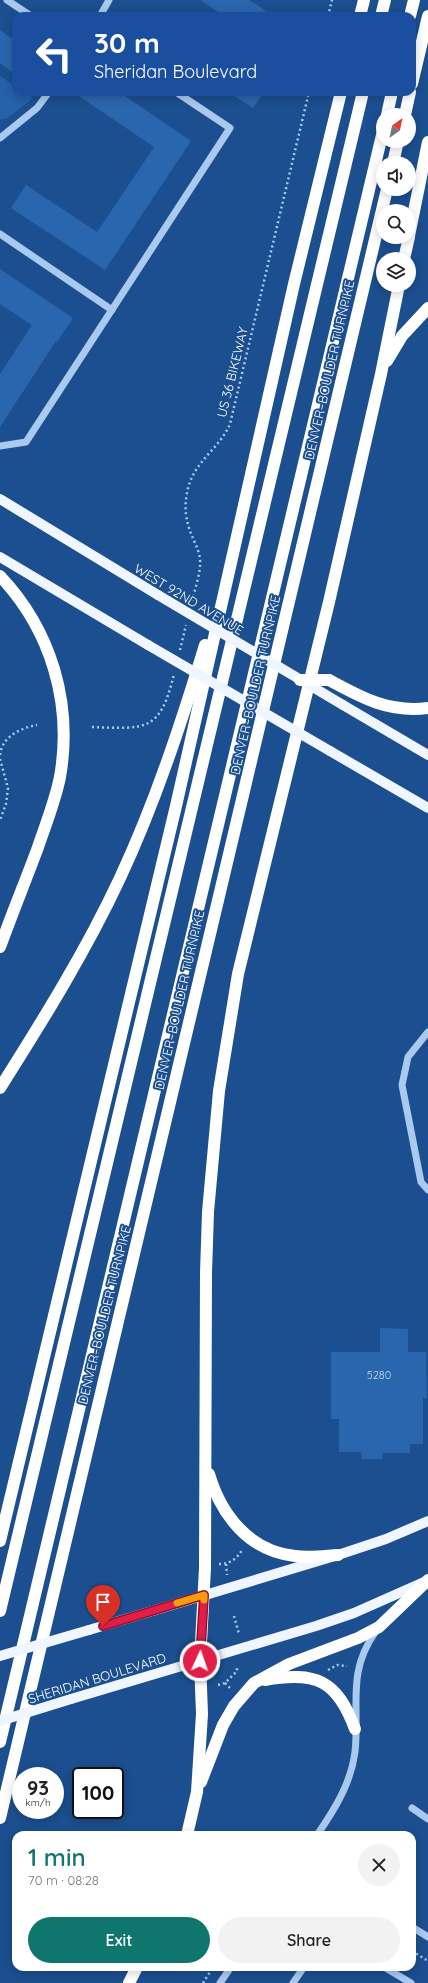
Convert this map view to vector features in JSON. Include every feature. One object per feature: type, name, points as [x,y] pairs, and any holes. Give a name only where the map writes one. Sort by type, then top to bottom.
[{"type":"highway","points":[[361,12],[364,0]]},
{"type":"highway","points":[[382,12],[385,0]]},
{"type":"highway","points":[[411,12],[414,0]]},
{"type":"highway","points":[[416,67],[428,16]]},
{"type":"highway","points":[[0,1541],[176,806],[294,284],[340,96]]},
{"type":"highway","points":[[0,1611],[362,96]]},
{"type":"highway","points":[[389,108],[391,96]]},
{"type":"highway","points":[[407,108],[409,96]]},
{"type":"highway","points":[[416,204],[428,142]]},
{"type":"highway","points":[[0,1742],[379,148]]},
{"type":"highway","name":"DENVER–BOULDER TURNPIKE","points":[[0,1818],[385,196]]},
{"type":"highway","points":[[197,1792],[202,1714],[200,1661],[204,1595],[208,1212],[213,1138],[226,1044],[238,974],[329,602],[381,374],[398,292]]},
{"type":"highway","points":[[381,374],[402,336],[428,308]]},
{"type":"highway","points":[[0,1088],[54,1002],[85,948],[135,844],[179,729],[233,556]]},
{"type":"highway","points":[[0,576],[24,604],[48,649],[60,689],[64,731],[62,762],[56,795],[0,946]]},
{"type":"highway","points":[[300,680],[329,680],[362,698],[385,707],[417,710],[428,708]]},
{"type":"highway","points":[[206,1463],[212,1484],[225,1512],[250,1539],[283,1554],[310,1557],[338,1555]]},
{"type":"highway","points":[[188,1831],[197,1792],[223,1725],[234,1706],[254,1683],[289,1664],[358,1638],[379,1627],[428,1580]]},
{"type":"highway","points":[[254,1683],[289,1676],[307,1677],[321,1681],[334,1691],[343,1701],[355,1729]]},
{"type":"highway","points":[[129,1983],[135,1971]]},
{"type":"main road","name":"WEST 92ND AVENUE","points":[[0,499],[300,680],[428,755]]},
{"type":"main road","points":[[0,557],[428,808]]},
{"type":"main road","points":[[0,1656],[338,1555],[386,1539],[428,1520]]},
{"type":"main road","name":"SHERIDAN BOULEVARD","points":[[0,1721],[347,1615],[428,1580]]},
{"type":"street","points":[[7,0],[25,12]]},
{"type":"street","points":[[102,12],[110,0]]},
{"type":"street","points":[[0,138],[37,108],[46,96]]},
{"type":"street","points":[[0,446],[26,442],[230,128],[182,96]]},
{"type":"street","points":[[0,234],[112,310]]},
{"type":"street","points":[[428,1032],[408,1057],[402,1085],[421,1182],[428,1190]]},
{"type":"street","points":[[320,1831],[348,1783],[355,1752],[355,1686],[358,1668],[370,1640],[379,1627]]},
{"type":"street","points":[[412,1808],[428,1819]]},
{"type":"street","points":[[416,1930],[428,1937]]},
{"type":"street","points":[[222,1982],[229,1971]]},
{"type":"street","points":[[293,1983],[301,1971]]},
{"type":"street","points":[[391,1971],[411,1983]]},
{"type":"path","points":[[329,12],[332,0]]},
{"type":"path","name":"US 36 BIKEWAY","points":[[190,607],[200,563],[198,550],[187,519],[186,503],[188,489],[197,466],[227,430],[232,416],[308,96]]},
{"type":"path","points":[[180,651],[187,622]]},
{"type":"path","points":[[92,727],[128,728],[148,724],[162,711],[174,673]]},
{"type":"path","points":[[0,755],[0,751],[6,741],[15,732],[37,725]]},
{"type":"path","points":[[0,759],[8,780],[6,804],[0,820]]},
{"type":"path","points":[[216,1564],[226,1564],[238,1556],[243,1547]]},
{"type":"path","points":[[226,1564],[227,1574]]},
{"type":"path","points":[[234,1616],[239,1634]]},
{"type":"path","points":[[328,1670],[337,1666],[347,1666]]},
{"type":"path","points":[[218,1685],[225,1683],[237,1671],[237,1668]]},
{"type":"path","points":[[225,1683],[230,1688]]},
{"type":"path","points":[[416,1954],[428,1961]]},
{"type":"path","points":[[203,1983],[210,1971]]},
{"type":"shaded area","points":[[0,76],[12,84],[12,96],[30,96],[33,98],[8,118],[0,120]]},
{"type":"building","points":[[200,0],[249,0],[268,12],[218,12]]},
{"type":"building","points":[[0,30],[12,38],[12,72],[0,63]]},
{"type":"building","points":[[79,96],[125,96],[191,141],[105,270],[11,208],[26,185],[97,232],[154,147]]},
{"type":"building","points":[[234,96],[261,96],[253,108]]},
{"type":"building","points":[[0,269],[73,318],[57,342],[56,341],[0,427],[0,374],[32,325],[0,304]]},
{"type":"building","points":[[380,1328],[408,1329],[408,1352],[426,1352],[427,1398],[423,1398],[423,1444],[410,1444],[410,1453],[383,1453],[382,1459],[362,1459],[361,1452],[339,1452],[339,1419],[331,1419],[331,1352],[380,1352]]},
{"type":"slow traffic","points":[[177,1603],[204,1595],[204,1600]]},
{"type":"route","points":[[103,1626],[204,1595],[200,1661]]}]
